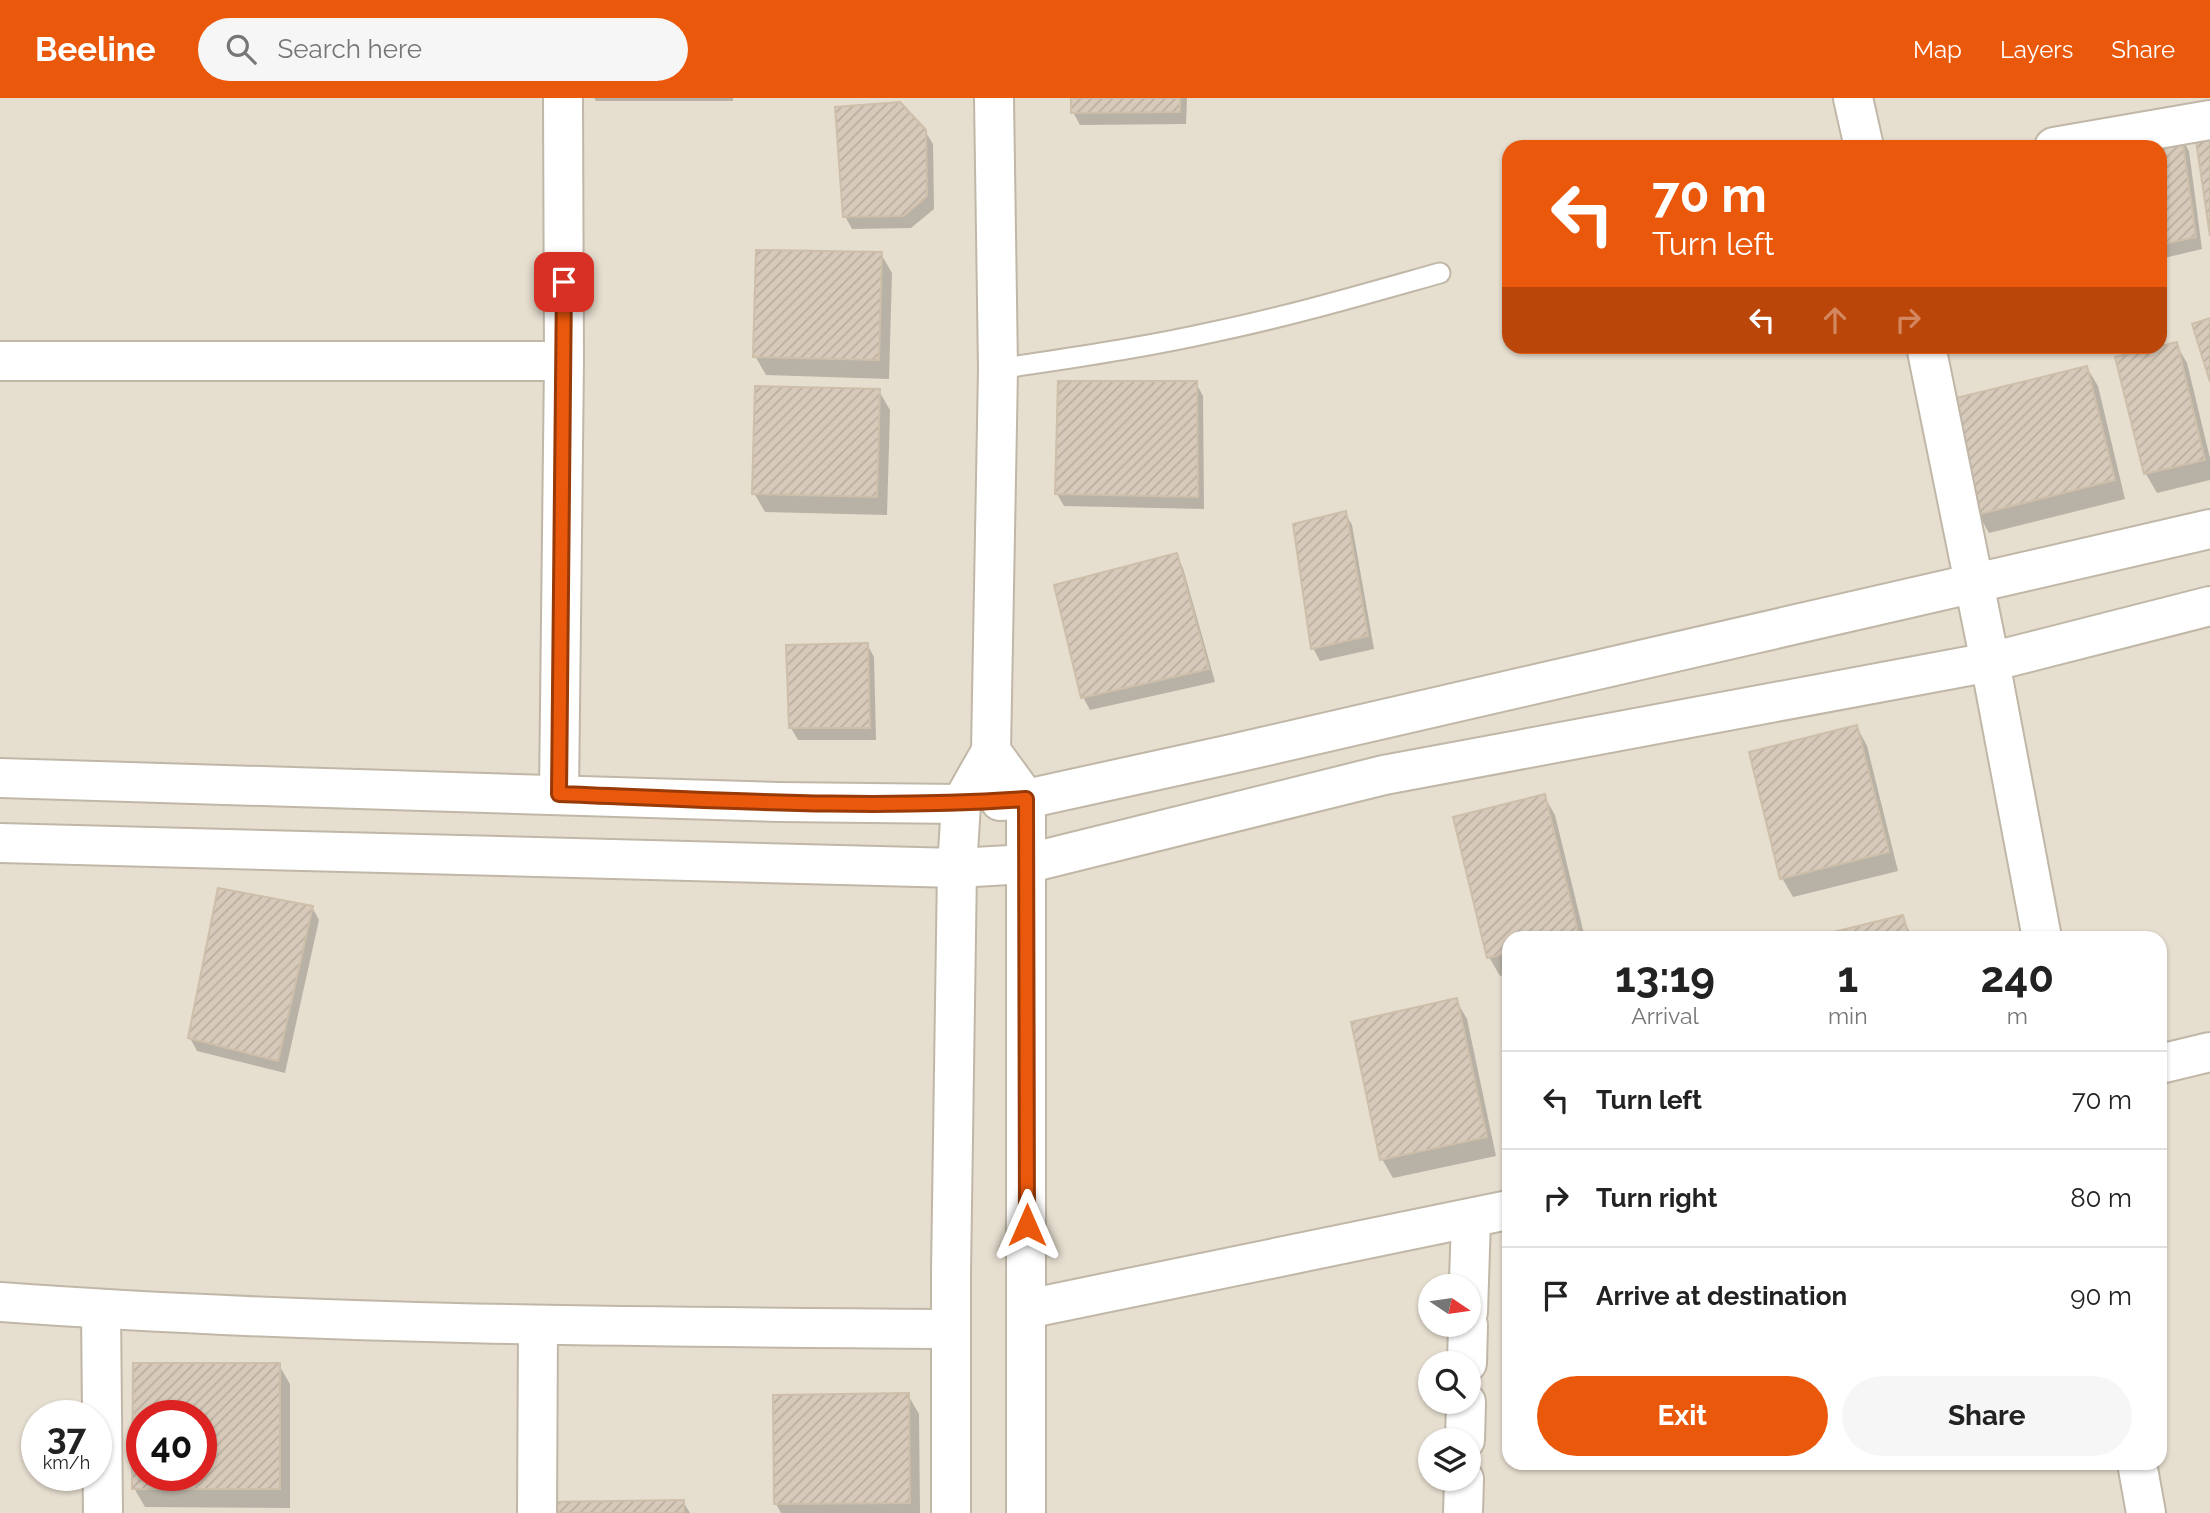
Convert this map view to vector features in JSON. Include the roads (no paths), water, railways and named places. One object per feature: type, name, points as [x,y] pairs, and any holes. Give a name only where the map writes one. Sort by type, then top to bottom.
[{"type":"street","points":[[559,794],[564,361],[563,98]]},
{"type":"street","points":[[951,1513],[957,868],[961,804],[991,751],[998,369],[994,98]]},
{"type":"street","points":[[1853,98],[1862,140]]},
{"type":"street","points":[[2094,140],[2210,120]]},
{"type":"street","points":[[1928,354],[2041,931]]},
{"type":"street","points":[[0,361],[564,361]]},
{"type":"street","points":[[0,778],[779,802],[961,804],[1026,799],[2210,529]]},
{"type":"street","points":[[0,843],[957,868],[1025,863],[1384,775],[1990,662],[2210,606]]},
{"type":"street","points":[[991,751],[1026,799],[1026,1513]]},
{"type":"street","points":[[2167,1062],[2210,1052]]},
{"type":"street","points":[[1027,1308],[1502,1211]]},
{"type":"street","points":[[1469,1274],[1471,1219]]},
{"type":"street","points":[[0,1302],[101,1310],[538,1326],[951,1329]]},
{"type":"street","points":[[101,1310],[103,1513]]},
{"type":"street","points":[[537,1513],[538,1326]]},
{"type":"street","points":[[2138,1470],[2146,1513]]},
{"type":"street","points":[[1463,1513],[1464,1491]]},
{"type":"lane","points":[[998,369],[1107,353],[1214,332],[1328,305],[1440,273]]}]
